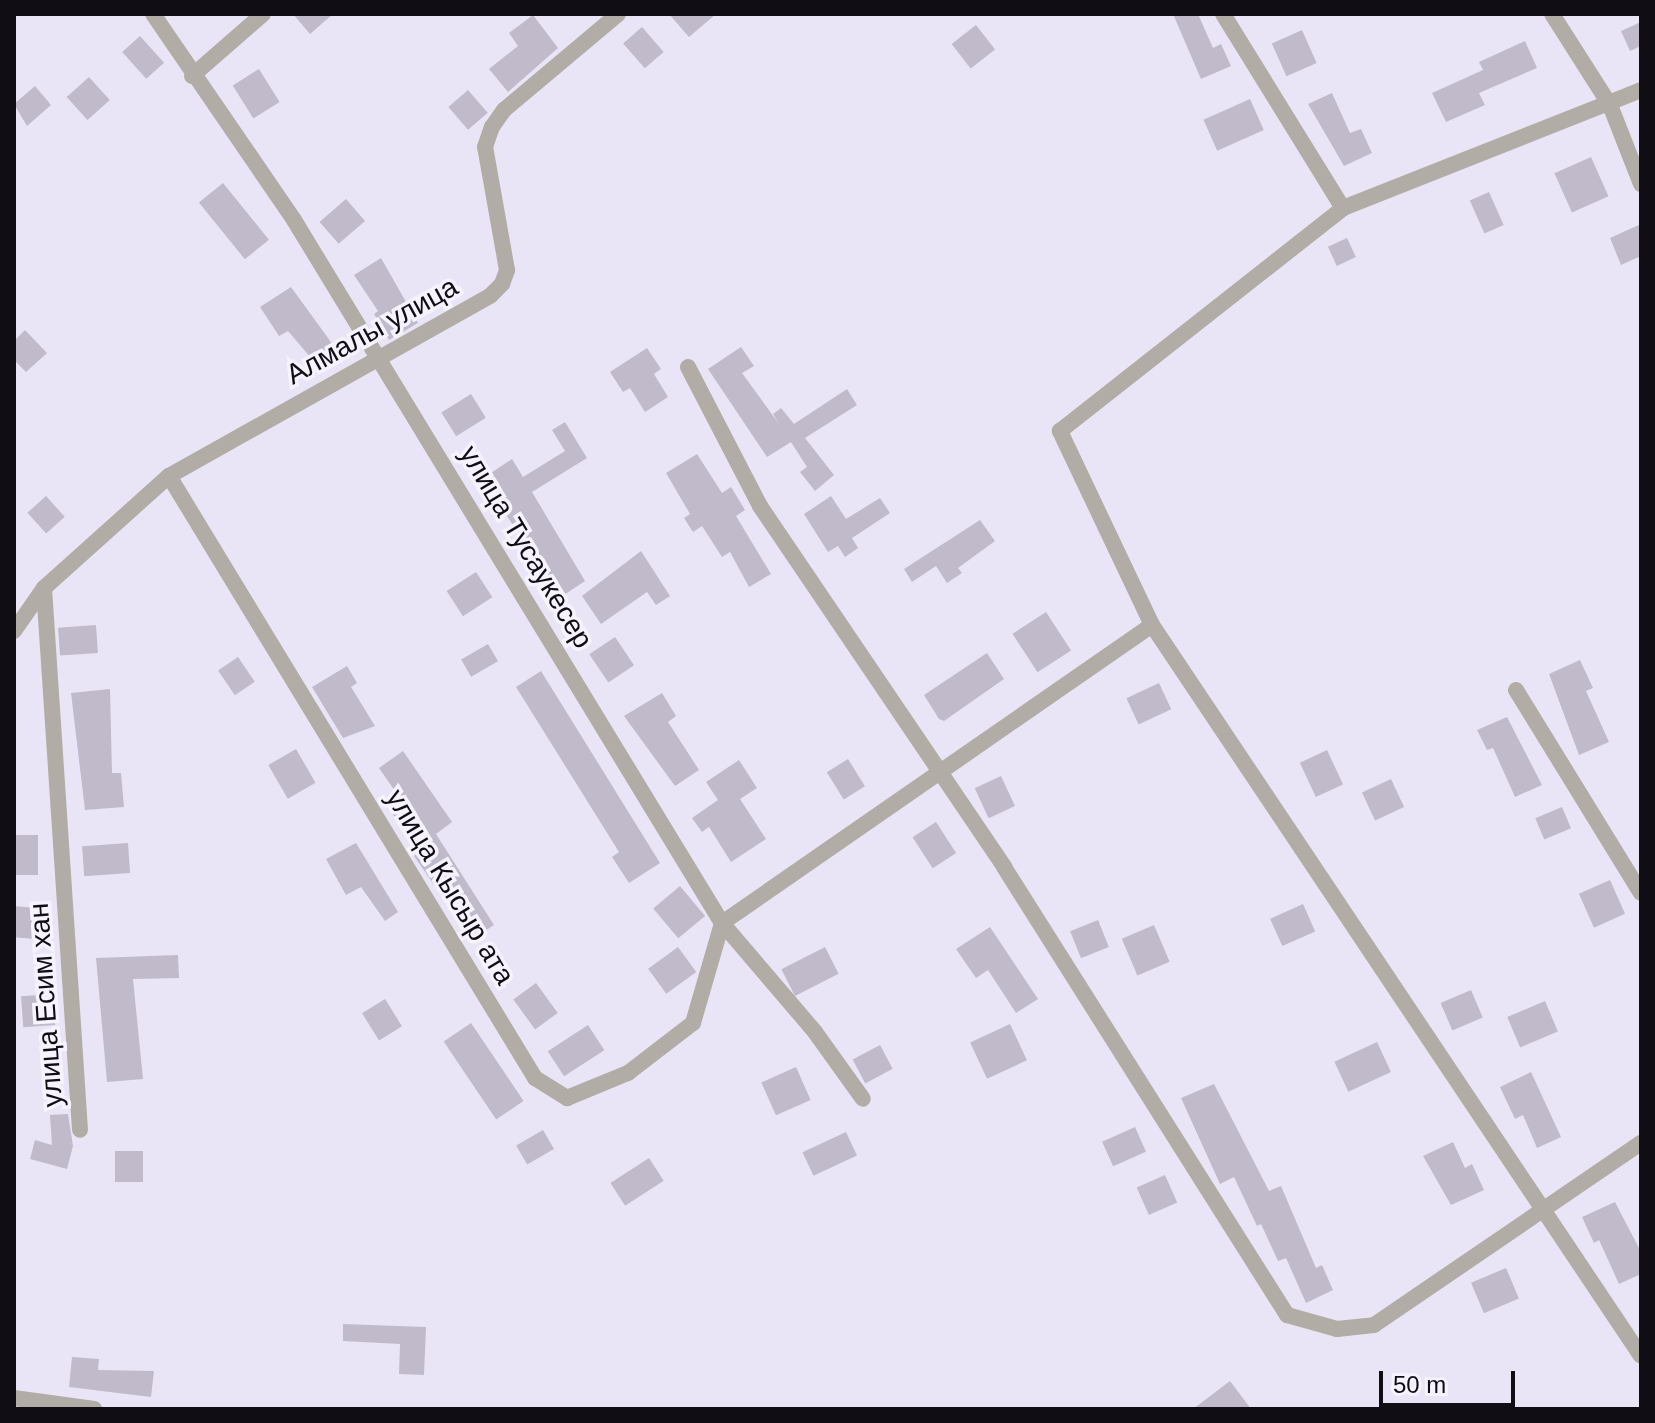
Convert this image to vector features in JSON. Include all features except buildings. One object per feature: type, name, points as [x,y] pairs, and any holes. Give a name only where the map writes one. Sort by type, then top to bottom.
[{"type":"street","name":"улица Тусаукесер","points":[[153,14],[192,76],[294,220],[722,923],[815,1032],[863,1099]]},
{"type":"street","points":[[192,76],[263,14]]},
{"type":"street","name":"Алмалы улица","points":[[14,631],[44,588],[169,476],[377,356],[491,295],[502,284],[507,270],[485,147],[492,127],[504,110],[618,14]]},
{"type":"street","points":[[1223,14],[1343,208]]},
{"type":"street","points":[[1552,14],[1610,105],[1641,184]]},
{"type":"street","points":[[1641,90],[1610,105],[1343,208],[1060,431],[1152,625],[1540,1212],[1641,1356]]},
{"type":"street","points":[[688,367],[760,506],[939,772],[1287,1315],[1337,1329],[1374,1325],[1641,1143]]},
{"type":"street","name":"улица Кысыр ата","points":[[169,476],[535,1078],[567,1098],[628,1073],[693,1023],[722,923]]},
{"type":"street","name":"улица Есим хан","points":[[44,588],[80,1130]]},
{"type":"street","points":[[722,923],[1152,625]]},
{"type":"street","points":[[1516,690],[1641,893]]},
{"type":"street","points":[[14,1398],[94,1409]]}]
